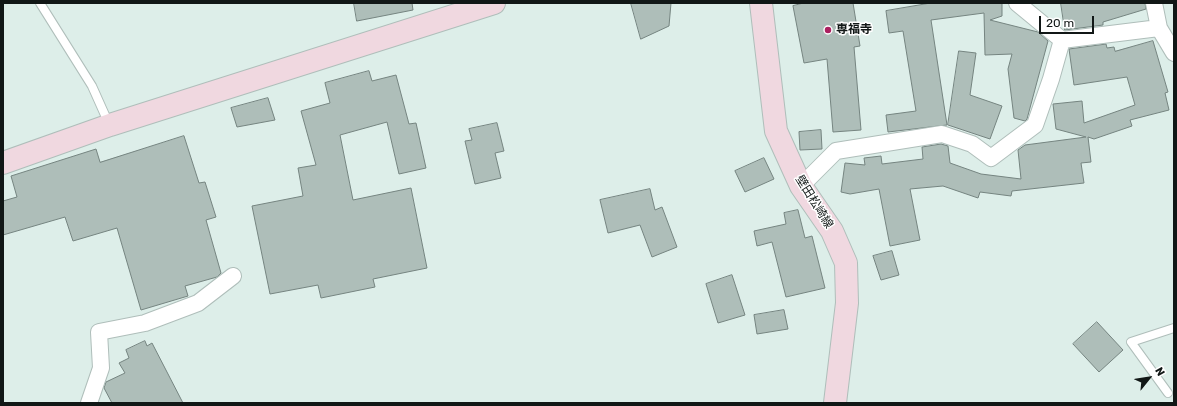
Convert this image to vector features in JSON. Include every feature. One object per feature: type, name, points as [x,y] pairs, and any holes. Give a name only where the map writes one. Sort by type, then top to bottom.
[{"type":"street","points":[[3,163],[110,125],[494,3]]},
{"type":"street","name":"壁田松崎線","points":[[761,3],[776,131],[801,186],[832,231],[846,263],[847,303],[835,403]]},
{"type":"street","points":[[1016,3],[1062,40],[1159,28]]},
{"type":"street","points":[[1154,3],[1159,28],[1174,53]]},
{"type":"street","points":[[801,186],[836,152],[942,134],[972,144],[991,158],[1035,125],[1062,40]]},
{"type":"street","points":[[89,403],[101,368],[99,332],[145,323],[198,303],[233,276]]},
{"type":"lane","points":[[40,3],[92,86],[110,125]]},
{"type":"lane","points":[[1168,393],[1131,342],[1174,328]]},
{"type":"building","points":[[354,3],[412,3],[413,10],[357,21]]},
{"type":"building","points":[[631,3],[671,3],[669,26],[641,39]]},
{"type":"building","name":"専福寺","points":[[804,3],[853,3],[860,46],[854,47],[861,130],[833,132],[827,59],[804,63],[793,6]]},
{"type":"building","points":[[931,3],[1002,3],[1002,16],[990,20],[1038,32],[1048,41],[1027,119],[1025,121],[1014,118],[1008,69],[1012,54],[985,55],[984,13],[931,20],[947,125],[888,132],[886,115],[916,111],[903,31],[889,33],[886,11]]},
{"type":"building","points":[[1061,3],[1145,3],[1146,9],[1103,22],[1103,25],[1065,30]]},
{"type":"building","points":[[1153,41],[1168,92],[1165,93],[1169,110],[1130,120],[1132,126],[1094,139],[1088,137],[1091,162],[1081,163],[1084,183],[1012,191],[1011,196],[980,192],[978,198],[943,186],[910,189],[920,240],[890,246],[879,189],[850,194],[841,192],[845,163],[865,165],[864,158],[881,156],[882,164],[923,159],[922,147],[941,144],[948,146],[950,163],[981,174],[1021,179],[1018,150],[1025,145],[1086,137],[1056,129],[1053,104],[1082,101],[1084,123],[1135,105],[1127,77],[1074,85],[1069,49],[1106,44],[1107,48],[1114,47],[1115,51]]},
{"type":"building","points":[[959,51],[976,53],[970,95],[1002,106],[990,139],[948,125]]},
{"type":"building","points":[[369,71],[372,81],[396,75],[409,124],[416,123],[426,168],[399,174],[387,122],[340,135],[353,200],[411,188],[427,268],[373,279],[375,287],[321,298],[318,285],[270,294],[252,206],[303,196],[298,168],[316,165],[301,111],[330,103],[325,83]]},
{"type":"building","points":[[268,98],[275,120],[237,127],[231,108]]},
{"type":"building","points":[[497,123],[504,151],[495,153],[501,178],[475,184],[465,141],[472,140],[469,129]]},
{"type":"building","points":[[821,130],[822,149],[800,150],[799,132]]},
{"type":"building","points":[[184,136],[199,183],[205,182],[216,217],[206,220],[221,273],[217,277],[185,286],[188,296],[141,310],[117,228],[73,241],[65,217],[3,235],[3,201],[17,197],[11,176],[96,149],[100,162]]},
{"type":"building","points":[[764,158],[774,179],[745,192],[735,171]]},
{"type":"building","points":[[650,189],[655,210],[662,207],[677,247],[652,257],[640,225],[608,233],[600,200]]},
{"type":"building","points":[[798,210],[805,238],[812,236],[825,288],[786,297],[772,242],[757,246],[754,231],[786,224],[784,213]]},
{"type":"building","points":[[892,251],[899,275],[881,280],[873,256]]},
{"type":"building","points":[[732,275],[745,315],[718,323],[706,284]]},
{"type":"building","points":[[784,310],[788,329],[757,334],[754,315]]},
{"type":"building","points":[[1097,322],[1123,350],[1099,372],[1073,344]]},
{"type":"building","points":[[145,341],[147,346],[152,343],[183,403],[112,403],[104,388],[106,382],[125,373],[119,363],[129,358],[126,350]]},
{"type":"place","name":"専福寺","points":[[828,30]]}]
